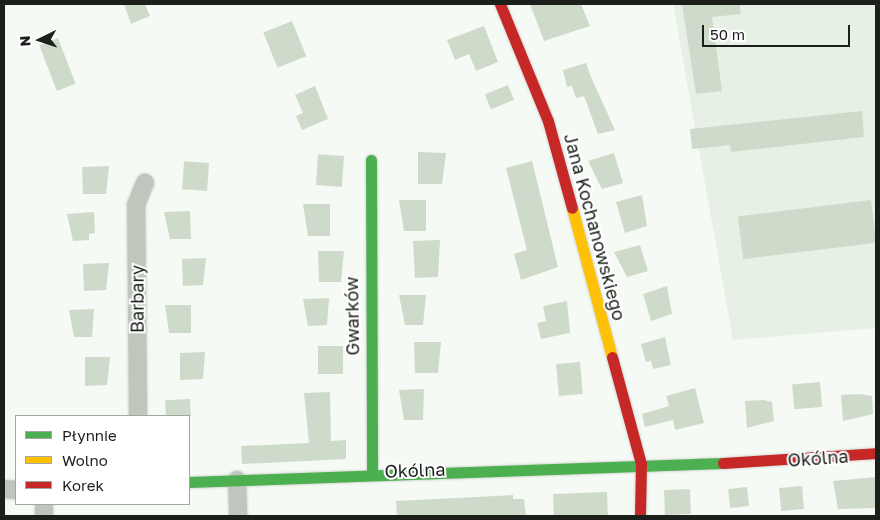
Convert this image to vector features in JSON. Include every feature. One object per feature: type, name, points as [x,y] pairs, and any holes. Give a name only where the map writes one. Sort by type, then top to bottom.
[{"type":"street","name":"Jana Kochanowskiego","points":[[500,4],[548,121],[641,464]]},
{"type":"street","name":"Gwarków","points":[[371,160],[368,200],[372,472]]},
{"type":"street","name":"Barbary","points":[[138,415],[136,204],[145,183]]},
{"type":"street","name":"Okólna","points":[[190,482],[372,472],[798,461],[876,453]]},
{"type":"street","points":[[640,516],[641,464]]},
{"type":"street","points":[[237,480],[238,516]]},
{"type":"shaded area","points":[[673,4],[876,4],[876,328],[733,340]]},
{"type":"building","points":[[124,4],[145,4],[150,16],[131,24]]},
{"type":"building","points":[[530,4],[581,4],[590,26],[544,41]]},
{"type":"building","points":[[682,4],[740,4],[741,14],[712,17],[722,91],[696,94]]},
{"type":"building","points":[[292,21],[306,56],[277,68],[263,33]]},
{"type":"building","points":[[484,26],[498,62],[476,71],[469,54],[455,60],[447,40]]},
{"type":"building","points":[[58,38],[76,84],[57,91],[39,45]]},
{"type":"building","points":[[586,63],[615,130],[598,134],[584,96],[576,98],[572,86],[567,87],[563,70]]},
{"type":"building","points":[[508,85],[514,100],[491,109],[485,94]]},
{"type":"building","points":[[315,86],[328,119],[302,130],[296,116],[303,113],[295,95]]},
{"type":"building","points":[[862,111],[864,137],[731,152],[730,145],[692,149],[690,129]]},
{"type":"building","points":[[418,152],[446,153],[442,184],[418,184]]},
{"type":"building","points":[[614,153],[623,183],[602,189],[588,161]]},
{"type":"building","points":[[318,154],[344,156],[342,187],[316,185]]},
{"type":"building","points":[[184,161],[209,163],[207,191],[182,189]]},
{"type":"building","points":[[532,161],[558,267],[521,280],[514,254],[527,250],[506,168]]},
{"type":"building","points":[[109,166],[106,194],[83,194],[82,167]]},
{"type":"building","points":[[642,195],[647,226],[625,233],[616,202]]},
{"type":"building","points":[[399,200],[426,200],[426,231],[404,231]]},
{"type":"building","points":[[871,200],[876,243],[743,259],[738,216]]},
{"type":"building","points":[[303,204],[330,204],[330,236],[308,236]]},
{"type":"building","points":[[190,211],[191,239],[170,239],[164,212]]},
{"type":"building","points":[[94,212],[95,233],[89,234],[89,240],[73,241],[67,214]]},
{"type":"building","points":[[440,240],[438,277],[415,278],[413,241]]},
{"type":"building","points":[[640,245],[648,271],[627,277],[614,252]]},
{"type":"building","points":[[318,251],[344,251],[341,282],[319,282]]},
{"type":"building","points":[[206,258],[203,285],[183,286],[182,259]]},
{"type":"building","points":[[109,263],[106,290],[84,291],[83,264]]},
{"type":"building","points":[[667,286],[672,314],[651,321],[643,294]]},
{"type":"building","points":[[399,295],[426,295],[423,325],[405,325]]},
{"type":"building","points":[[329,298],[327,325],[308,326],[303,299]]},
{"type":"building","points":[[567,301],[570,333],[541,339],[537,323],[546,321],[543,306]]},
{"type":"building","points":[[165,305],[191,305],[191,333],[169,333]]},
{"type":"building","points":[[94,309],[92,337],[74,337],[69,310]]},
{"type":"building","points":[[665,337],[671,365],[653,369],[651,361],[646,362],[641,344]]},
{"type":"building","points":[[414,342],[441,342],[438,373],[415,373]]},
{"type":"building","points":[[318,346],[343,346],[343,374],[318,374]]},
{"type":"building","points":[[205,352],[203,379],[180,380],[180,353]]},
{"type":"building","points":[[85,357],[110,357],[107,385],[85,386]]},
{"type":"building","points":[[580,362],[583,394],[559,396],[556,364]]},
{"type":"building","points":[[820,382],[822,407],[794,409],[792,384]]},
{"type":"building","points":[[695,388],[704,423],[675,430],[673,420],[645,427],[642,414],[669,406],[666,396]]},
{"type":"building","points":[[424,389],[423,420],[404,420],[399,390]]},
{"type":"building","points":[[330,392],[331,441],[346,440],[346,459],[242,464],[241,446],[309,443],[304,393]]},
{"type":"building","points":[[860,394],[872,396],[873,414],[843,421],[841,395]]},
{"type":"building","points":[[190,399],[191,416],[166,415],[165,400]]},
{"type":"building","points":[[764,400],[772,402],[774,421],[747,428],[745,401]]},
{"type":"building","points":[[876,477],[876,508],[838,509],[833,481]]},
{"type":"building","points":[[802,486],[804,509],[781,511],[779,488]]},
{"type":"building","points":[[747,487],[749,506],[730,508],[728,489]]},
{"type":"building","points":[[690,489],[691,514],[665,515],[664,490]]},
{"type":"building","points":[[607,492],[608,516],[554,516],[553,494]]},
{"type":"building","points":[[513,495],[513,499],[524,499],[526,516],[397,516],[396,501]]},
{"type":"traffic: fast","points":[[371,160],[372,472]]},
{"type":"traffic: fast","points":[[190,482],[723,463]]},
{"type":"traffic: slow","points":[[572,208],[612,357]]},
{"type":"traffic: jam","points":[[500,4],[548,121],[572,208]]},
{"type":"traffic: jam","points":[[612,357],[641,464],[640,516]]},
{"type":"traffic: jam","points":[[723,463],[876,453]]}]
